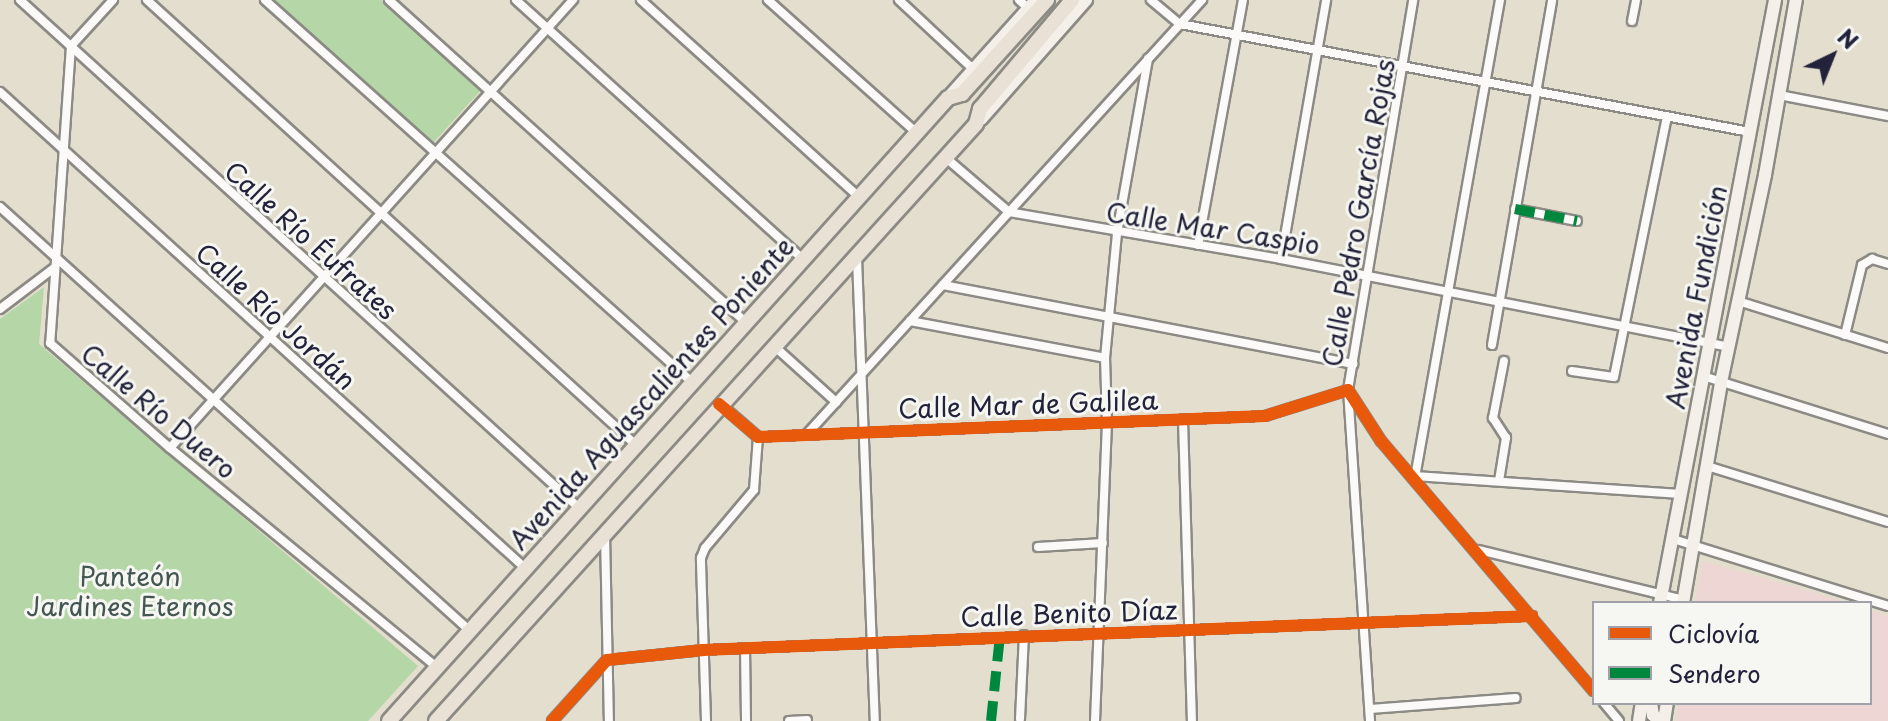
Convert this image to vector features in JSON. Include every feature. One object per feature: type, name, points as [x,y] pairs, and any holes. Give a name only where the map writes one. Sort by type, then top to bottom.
[{"type":"main road","name":"Avenida Aguascalientes Poniente","points":[[389,721],[948,98],[962,94],[1047,0]]},
{"type":"main road","points":[[436,721],[719,404],[976,124],[980,109],[1072,0]]},
{"type":"street","name":"Calle Río Éufrates","points":[[20,0],[322,279],[579,508]]},
{"type":"street","points":[[71,46],[113,0]]},
{"type":"street","points":[[147,0],[637,446]]},
{"type":"street","points":[[265,0],[693,383]]},
{"type":"street","points":[[389,0],[747,324]]},
{"type":"street","points":[[516,0],[804,260]]},
{"type":"street","points":[[170,448],[573,0]]},
{"type":"street","points":[[641,0],[859,197]]},
{"type":"street","points":[[768,0],[918,134]]},
{"type":"street","points":[[899,0],[973,69]]},
{"type":"street","points":[[976,124],[1086,0]]},
{"type":"street","points":[[1151,0],[1180,24],[1750,132]]},
{"type":"street","points":[[807,434],[1202,0]]},
{"type":"street","points":[[1198,245],[1243,0]]},
{"type":"street","points":[[1281,259],[1326,0]]},
{"type":"street","name":"Calle Pedro García Rojas","points":[[1370,721],[1348,390],[1413,0]]},
{"type":"street","points":[[1415,476],[1500,0]]},
{"type":"street","points":[[1492,345],[1552,0]]},
{"type":"street","points":[[1632,21],[1636,0]]},
{"type":"street","name":"Avenida Fundición","points":[[1660,599],[1775,0]]},
{"type":"street","name":"Avenida Fundición","points":[[1684,601],[1721,382],[1796,0]]},
{"type":"street","name":"Avenida Aguascalientes Poniente","points":[[948,98],[1028,3]]},
{"type":"street","name":"Calle Río Duero","points":[[71,46],[50,343],[170,448],[437,667]]},
{"type":"street","points":[[1095,721],[1107,424],[1105,358],[1117,233],[1148,59]]},
{"type":"street","name":"Calle Río Jordán","points":[[0,92],[525,568]]},
{"type":"street","points":[[1779,95],[1888,116]]},
{"type":"street","points":[[1572,371],[1614,377],[1629,327],[1667,117]]},
{"type":"street","name":"Calle Mar Caspio","points":[[946,158],[1009,212],[1281,259],[1728,347]]},
{"type":"street","points":[[0,207],[469,630]]},
{"type":"street","points":[[1515,209],[1577,221]]},
{"type":"street","points":[[857,253],[875,721]]},
{"type":"street","points":[[1845,335],[1862,265],[1872,259],[1888,264]]},
{"type":"street","points":[[0,309],[54,268]]},
{"type":"street","points":[[943,285],[1109,314],[1353,364]]},
{"type":"street","points":[[1738,301],[1888,348]]},
{"type":"street","points":[[910,321],[1105,358]]},
{"type":"street","points":[[774,345],[836,402]]},
{"type":"street","points":[[1499,481],[1506,438],[1493,418],[1504,361]]},
{"type":"street","points":[[1703,376],[1888,434]]},
{"type":"street","points":[[1348,390],[1374,431],[1592,689]]},
{"type":"street","name":"Calle Mar de Galilea","points":[[758,437],[1265,416],[1348,390]]},
{"type":"street","points":[[706,721],[701,558],[705,548],[754,490],[758,437],[719,404]]},
{"type":"street","points":[[1183,420],[1192,721]]},
{"type":"street","points":[[1707,466],[1888,522]]},
{"type":"street","points":[[1415,476],[1680,494]]},
{"type":"street","points":[[605,531],[609,721]]},
{"type":"street","points":[[1673,539],[1888,606]]},
{"type":"street","points":[[1038,547],[1103,543]]},
{"type":"street","points":[[1477,550],[1660,599]]},
{"type":"street","name":"Calle Benito Díaz","points":[[607,660],[703,650],[872,641],[1532,616]]},
{"type":"street","points":[[1020,719],[1024,635]]},
{"type":"street","points":[[745,648],[746,721]]},
{"type":"street","points":[[552,721],[607,660]]},
{"type":"street","points":[[1370,709],[1516,698]]},
{"type":"street","points":[[1606,705],[1619,721]]},
{"type":"street","points":[[1651,705],[1653,715],[1662,721]]},
{"type":"street","points":[[789,721],[807,720]]},
{"type":"shaded area","points":[[1702,561],[1841,601],[1695,601]]},
{"type":"shaded area","points":[[1872,611],[1888,616],[1888,721],[1676,721],[1678,705],[1872,705]]},
{"type":"green space","points":[[274,0],[381,0],[482,89],[432,144]]},
{"type":"green space","name":"Panteón Jardines Eternos","points":[[44,287],[39,344],[418,666],[368,721],[0,721],[0,319]]},
{"type":"marked path","points":[[1515,209],[1577,221]]},
{"type":"marked path","points":[[991,721],[1000,636]]},
{"type":"cycle path","points":[[719,404],[758,437],[1265,416],[1348,390],[1381,441],[1592,689]]},
{"type":"cycle path","points":[[552,721],[607,660],[703,650],[1532,616]]}]
